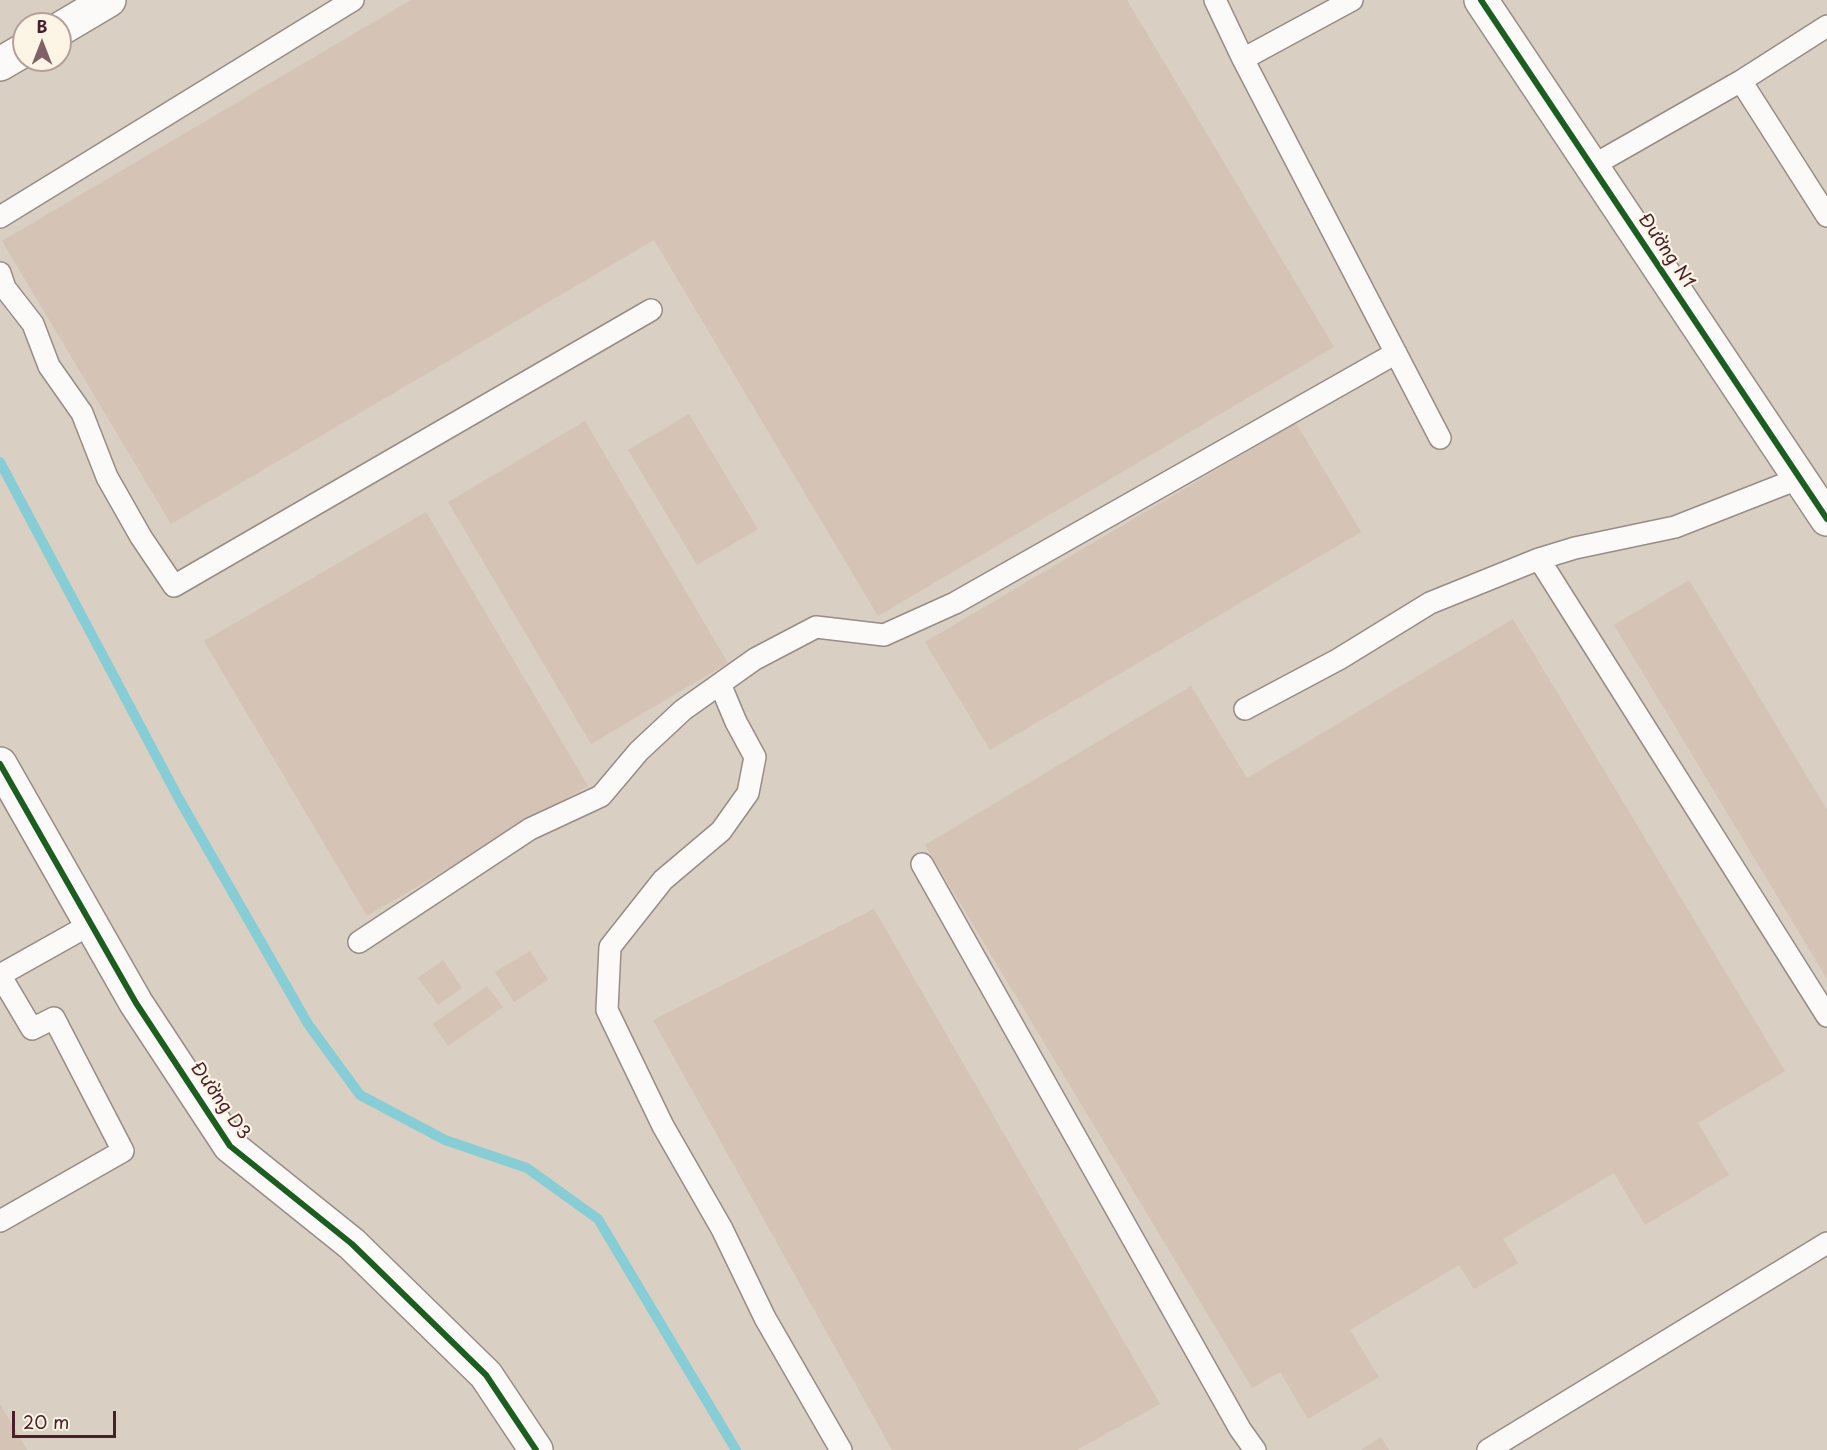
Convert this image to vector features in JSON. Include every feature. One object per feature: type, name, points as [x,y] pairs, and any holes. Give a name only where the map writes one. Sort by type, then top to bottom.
[{"type":"street","points":[[72,22],[109,0]]},
{"type":"street","name":"Đường N1","points":[[1480,0],[1827,519]]},
{"type":"street","name":"Đường D3","points":[[0,764],[136,1003],[230,1146],[352,1244],[486,1375],[536,1450]]},
{"type":"lane","points":[[0,217],[353,0]]},
{"type":"lane","points":[[1215,0],[1243,59],[1440,438]]},
{"type":"lane","points":[[1243,59],[1352,0]]},
{"type":"lane","points":[[1592,166],[1741,81],[1827,26]]},
{"type":"lane","points":[[1741,81],[1827,216]]},
{"type":"lane","points":[[0,273],[5,288],[33,324],[49,366],[82,413],[107,477],[141,537],[174,586],[651,310]]},
{"type":"lane","points":[[359,942],[530,829],[601,796],[683,710],[756,659],[816,627],[884,635],[955,603],[1396,353]]},
{"type":"lane","points":[[1245,709],[1339,659],[1430,603],[1539,559],[1575,548],[1675,527],[1800,478]]},
{"type":"lane","points":[[1539,559],[1827,1016]]},
{"type":"lane","points":[[720,684],[736,722],[756,757],[748,793],[721,831],[663,880],[610,947],[607,1010],[663,1125],[722,1229],[765,1318],[841,1450]]},
{"type":"lane","points":[[922,864],[1235,1419],[1255,1450]]},
{"type":"lane","points":[[0,1221],[123,1151],[54,1018],[32,1029],[0,975],[91,924]]},
{"type":"lane","points":[[1488,1450],[1827,1243]]},
{"type":"shaded area","points":[[0,0],[1827,0],[1827,1450],[0,1450]]},
{"type":"building","points":[[411,0],[1127,0],[1334,347],[878,616],[654,240],[171,524],[2,241]]},
{"type":"building","points":[[689,414],[758,529],[697,565],[628,450]]},
{"type":"building","points":[[585,421],[728,663],[591,744],[448,502]]},
{"type":"building","points":[[1296,423],[1361,532],[990,750],[925,642]]},
{"type":"building","points":[[426,512],[588,786],[367,916],[204,641]]},
{"type":"building","points":[[1689,580],[1827,810],[1827,979],[1614,625]]},
{"type":"building","points":[[1513,619],[1785,1071],[1698,1123],[1729,1175],[1645,1225],[1614,1173],[1503,1239],[1518,1263],[1474,1289],[1459,1265],[1350,1330],[1379,1377],[1308,1419],[1280,1372],[1252,1388],[925,845],[1191,686],[1247,778]]},
{"type":"building","points":[[874,909],[1160,1404],[1077,1450],[892,1450],[653,1020]]},
{"type":"building","points":[[530,951],[548,980],[514,1002],[495,972]]},
{"type":"building","points":[[443,960],[462,988],[438,1005],[418,978]]},
{"type":"building","points":[[487,986],[503,1007],[448,1046],[433,1024]]},
{"type":"building","points":[[0,1404],[27,1450],[0,1450]]},
{"type":"building","points":[[1381,1437],[1389,1450],[1361,1450]]},
{"type":"waterway","points":[[0,462],[179,799],[308,1024],[360,1095],[445,1140],[527,1168],[598,1219],[736,1450]]},
{"type":"cycle path","points":[[1481,0],[1827,519]]},
{"type":"cycle path","points":[[0,764],[136,1003],[230,1146],[352,1244],[486,1375],[536,1450]]}]
